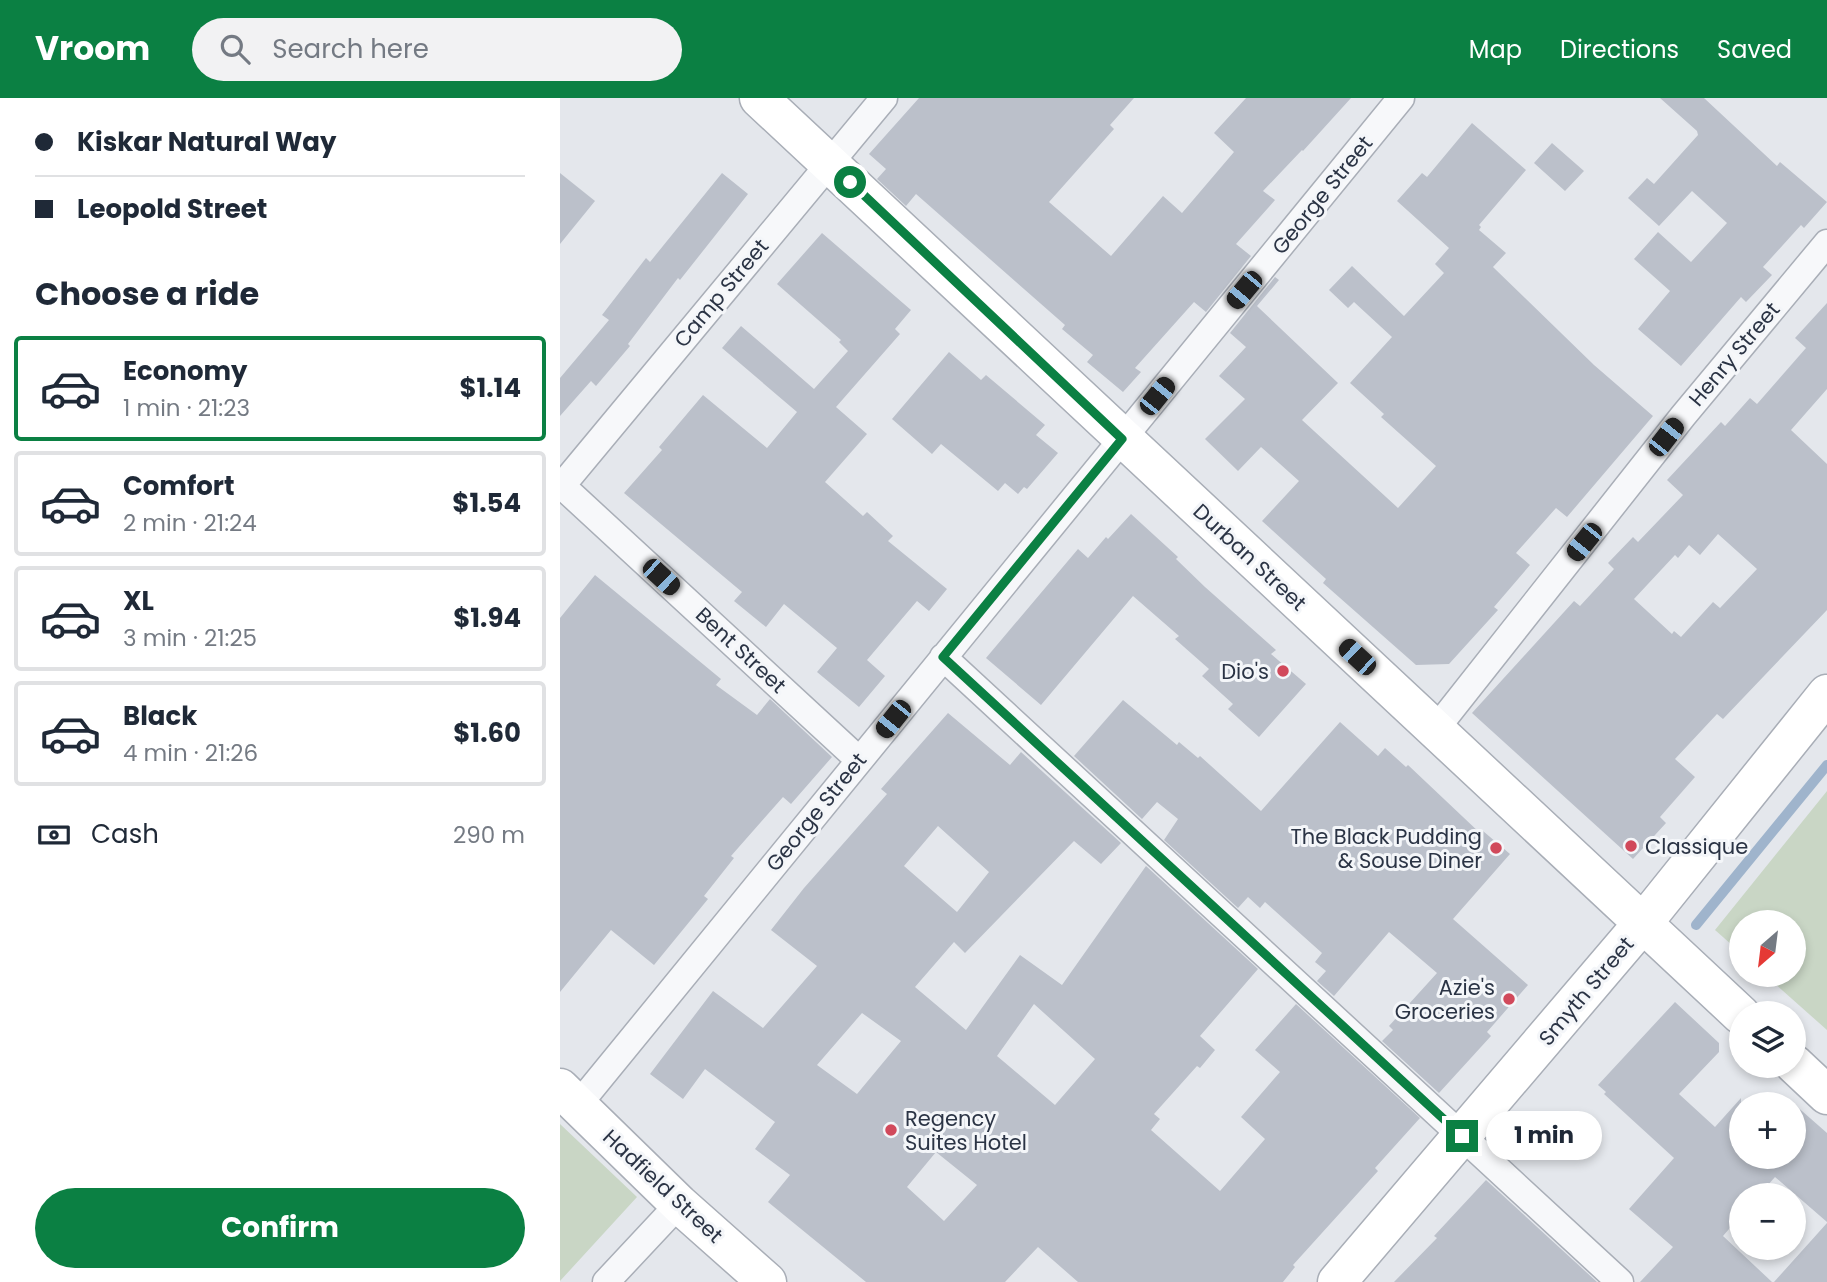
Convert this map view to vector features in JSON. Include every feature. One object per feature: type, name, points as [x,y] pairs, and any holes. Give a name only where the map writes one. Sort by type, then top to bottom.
[{"type":"street","name":"Durban Street","points":[[759,98],[1729,1005]]},
{"type":"street","name":"Camp Street","points":[[561,486],[884,98]]},
{"type":"street","name":"George Street","points":[[569,1097],[859,760],[1401,98]]},
{"type":"street","name":"Henry Street","points":[[1435,730],[1682,416],[1827,243]]},
{"type":"street","name":"Bent Street","points":[[561,486],[859,760]]},
{"type":"street","points":[[943,657],[1620,1282]]},
{"type":"street","name":"Smyth Street","points":[[1337,1282],[1643,923],[1827,694]]},
{"type":"street","points":[[1806,1075],[1827,1095]]},
{"type":"street","name":"Hadfield Street","points":[[569,1097],[679,1204],[766,1282]]},
{"type":"street","points":[[606,1282],[679,1204]]},
{"type":"green space","points":[[1827,791],[1827,1030],[1806,1011],[1806,1001],[1794,1001],[1779,987],[1806,987],[1806,910],[1731,910]]},
{"type":"green space","points":[[1729,913],[1729,942],[1715,930]]},
{"type":"green space","points":[[560,1124],[637,1197],[560,1281]]},
{"type":"building","points":[[919,98],[1134,98],[1110,125],[1114,129],[1049,202],[1111,256],[1163,196],[1182,213],[1234,152],[1214,133],[1246,98],[1351,98],[1263,191],[1275,200],[1236,244],[1251,256],[1206,312],[1194,302],[1135,368],[1141,372],[1123,392],[1087,362],[1093,355],[1062,329],[1065,325],[916,194],[906,206],[877,179],[886,169],[869,154]]},
{"type":"building","points":[[1660,98],[1704,98],[1777,166],[1780,162],[1827,202],[1804,228],[1801,225],[1763,267],[1772,275],[1746,302],[1741,297],[1681,366],[1638,329],[1670,291],[1634,259],[1658,232],[1691,262],[1727,223],[1692,191],[1659,226],[1628,198],[1647,178],[1654,184],[1698,135],[1697,131]]},
{"type":"building","points":[[1472,123],[1526,170],[1479,225],[1479,230],[1506,253],[1493,267],[1594,365],[1653,416],[1567,517],[1556,508],[1516,553],[1530,565],[1494,607],[1498,610],[1449,664],[1416,665],[1323,583],[1326,579],[1262,521],[1299,481],[1261,447],[1238,471],[1205,439],[1245,399],[1219,376],[1246,347],[1230,333],[1275,277],[1279,280],[1257,306],[1338,383],[1302,420],[1398,508],[1436,466],[1381,417],[1384,414],[1350,383],[1392,337],[1354,302],[1348,308],[1329,290],[1352,266],[1404,316],[1444,273],[1435,264],[1449,248],[1397,201],[1422,173],[1427,177]]},
{"type":"building","points":[[1552,143],[1584,171],[1565,191],[1534,163]]},
{"type":"building","points":[[560,173],[595,201],[560,244]]},
{"type":"building","points":[[722,173],[748,194],[680,280],[678,278],[628,344],[630,346],[596,386],[591,381],[560,416],[560,378],[609,320],[602,315],[646,258],[650,262]]},
{"type":"building","points":[[822,233],[911,310],[895,329],[900,334],[836,407],[867,434],[825,482],[863,516],[867,512],[893,536],[888,541],[947,589],[929,611],[917,601],[867,660],[885,676],[859,707],[817,672],[837,648],[784,604],[766,627],[734,601],[742,592],[624,493],[662,450],[659,447],[703,395],[767,448],[797,412],[722,348],[741,326],[814,389],[848,351],[839,342],[841,340],[777,284]]},
{"type":"building","points":[[1827,303],[1827,389],[1791,430],[1827,464],[1827,610],[1723,719],[1717,714],[1675,759],[1695,777],[1660,817],[1666,823],[1633,859],[1472,713],[1574,601],[1580,606],[1614,569],[1608,563],[1633,537],[1638,542],[1683,495],[1667,480],[1721,422],[1725,426],[1750,398],[1757,404],[1806,348],[1795,338]],"holes":[[[1718,534],[1757,569],[1720,608],[1713,602],[1681,637],[1674,631],[1672,634],[1634,599],[1675,555],[1678,558],[1689,545],[1700,555]]]},
{"type":"building","points":[[949,352],[981,380],[986,375],[1045,425],[1036,435],[1058,453],[1027,489],[1024,487],[1018,494],[1005,483],[998,491],[941,444],[932,454],[892,419]]},
{"type":"building","points":[[1131,514],[1178,557],[1176,559],[1205,587],[1276,650],[1271,654],[1306,684],[1259,737],[1228,709],[1233,704],[1202,676],[1209,669],[1175,639],[1179,636],[1133,596],[1041,705],[986,658],[1078,549],[1088,558]]},
{"type":"building","points":[[595,575],[721,679],[716,685],[757,715],[770,699],[832,757],[791,804],[783,797],[731,856],[734,858],[704,896],[708,899],[654,965],[611,930],[560,992],[560,618]]},
{"type":"building","points":[[1123,700],[1177,745],[1179,742],[1198,758],[1200,756],[1261,811],[1340,722],[1378,756],[1385,748],[1406,767],[1408,765],[1481,834],[1483,831],[1510,854],[1453,919],[1528,985],[1487,1032],[1491,1036],[1439,1093],[1382,1041],[1393,1030],[1389,1026],[1437,973],[1389,932],[1334,996],[1317,981],[1326,971],[1315,962],[1322,953],[1265,902],[1260,908],[1248,897],[1238,908],[1164,840],[1178,819],[1157,802],[1142,819],[1074,756]]},
{"type":"building","points":[[948,713],[1010,765],[1021,752],[1121,843],[1101,864],[1074,841],[965,953],[954,942],[915,987],[966,1030],[1020,955],[1062,985],[1146,866],[1258,969],[1200,1036],[1215,1050],[1154,1114],[1160,1119],[1151,1130],[1220,1191],[1265,1139],[1241,1117],[1280,1072],[1255,1050],[1296,1004],[1420,1118],[1375,1168],[1378,1171],[1293,1265],[1295,1267],[1283,1282],[1078,1282],[1038,1247],[1005,1282],[866,1282],[768,1202],[790,1175],[755,1149],[775,1122],[705,1069],[683,1099],[650,1074],[713,991],[763,1028],[817,966],[771,930],[804,888],[887,794],[881,789]],"holes":[[[938,826],[989,872],[957,912],[904,866]],[[1034,1004],[1095,1059],[1055,1105],[997,1056]],[[862,1013],[901,1041],[857,1094],[817,1065]],[[936,1152],[977,1185],[944,1221],[907,1187]]]},
{"type":"building","points":[[1675,1002],[1719,1043],[1719,1052],[1679,1094],[1715,1127],[1729,1111],[1729,1169],[1806,1169],[1806,1115],[1827,1133],[1827,1222],[1806,1204],[1806,1183],[1782,1183],[1775,1177],[1770,1183],[1729,1183],[1729,1229],[1723,1236],[1729,1242],[1729,1260],[1749,1260],[1772,1282],[1640,1282],[1673,1247],[1629,1209],[1674,1158],[1604,1094],[1606,1092],[1598,1085]]},
{"type":"building","points":[[1486,1180],[1597,1282],[1394,1282],[1437,1238],[1434,1236]]},
{"type":"building","points":[[1827,1223],[1827,1282],[1774,1282],[1794,1260],[1806,1260],[1806,1246]]},
{"type":"waterway","points":[[1696,925],[1827,765]]},
{"type":"place","name":"Dio's","points":[[1283,671]]},
{"type":"place","name":"Classique","points":[[1631,846]]},
{"type":"place","name":"The Black Pudding & Souse Diner","points":[[1496,848]]},
{"type":"place","name":"Azie's Groceries","points":[[1509,999]]},
{"type":"place","name":"Regency Suites Hotel","points":[[891,1130]]},
{"type":"route","points":[[850,182],[1122,439],[943,657],[1462,1136]]}]
